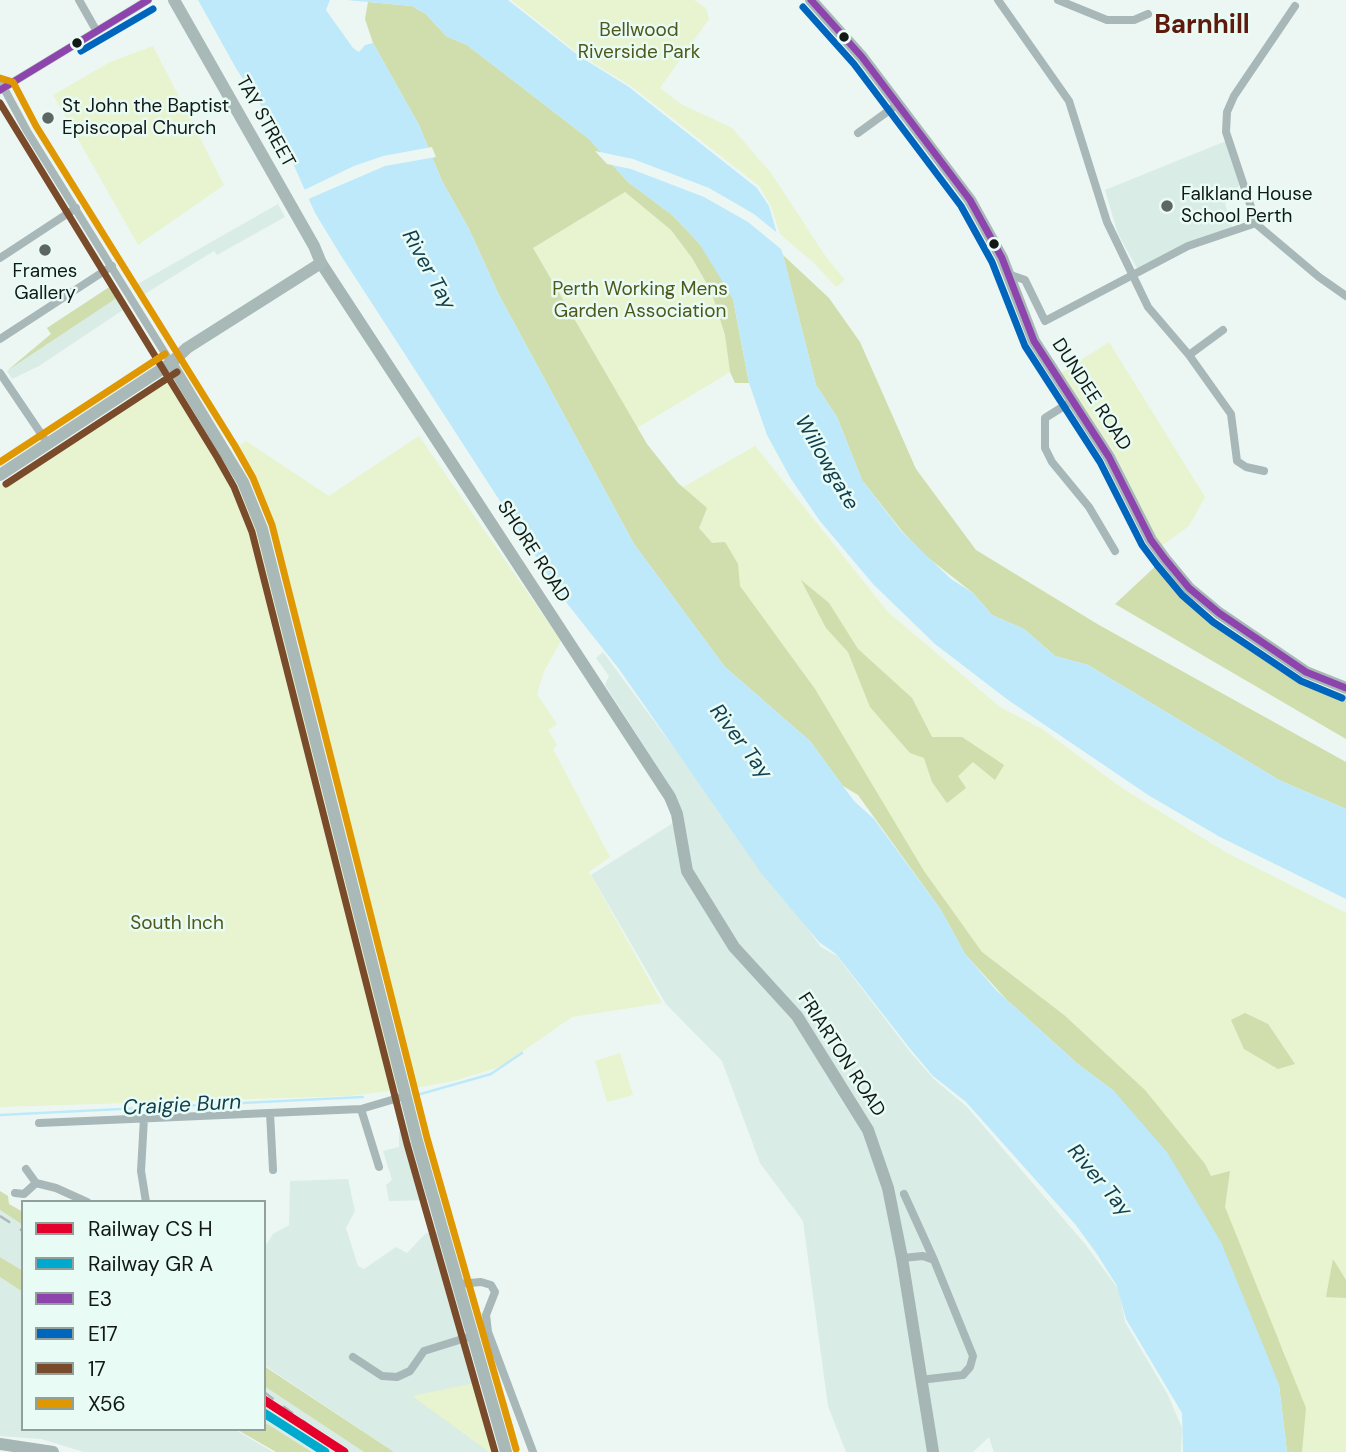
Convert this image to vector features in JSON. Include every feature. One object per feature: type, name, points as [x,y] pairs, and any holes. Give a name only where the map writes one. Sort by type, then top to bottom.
[{"type":"main road","name":"TAY STREET","points":[[174,0],[314,246],[321,264]]},
{"type":"main road","name":"DUNDEE ROAD","points":[[811,0],[840,30],[970,200],[993,239],[1034,341],[1109,457],[1151,540],[1189,588],[1219,613],[1306,672],[1346,688]]},
{"type":"main road","points":[[0,475],[172,363],[187,348],[321,264]]},
{"type":"main road","points":[[172,363],[243,482],[262,529],[405,1096],[506,1452]]},
{"type":"street","points":[[79,0],[96,30]]},
{"type":"street","points":[[148,0],[1,87],[172,363]]},
{"type":"street","points":[[998,0],[1069,101],[1107,222],[1148,307],[1189,355],[1231,414],[1237,460],[1246,467],[1264,471]]},
{"type":"street","points":[[1058,0],[1107,20],[1134,20],[1148,14]]},
{"type":"street","points":[[1294,6],[1234,96],[1227,112],[1226,132],[1255,223],[1319,278],[1346,296]]},
{"type":"street","points":[[858,133],[898,104]]},
{"type":"street","points":[[0,258],[76,208]]},
{"type":"street","points":[[1008,274],[1025,280],[1045,321],[1188,246],[1255,223]]},
{"type":"street","name":"SHORE ROAD","points":[[321,264],[670,797],[677,814],[687,872]]},
{"type":"street","points":[[0,339],[112,266]]},
{"type":"street","points":[[1189,355],[1223,330]]},
{"type":"street","points":[[0,373],[48,444]]},
{"type":"street","points":[[1072,401],[1045,418],[1045,448],[1052,462],[1089,507],[1115,551]]},
{"type":"street","name":"FRIARTON ROAD","points":[[687,872],[734,947],[797,1016],[868,1130],[888,1188],[933,1452]]},
{"type":"street","points":[[39,1123],[361,1109],[405,1096]]},
{"type":"street","points":[[361,1109],[379,1167]]},
{"type":"street","points":[[270,1113],[273,1170]]},
{"type":"street","points":[[144,1118],[141,1171],[146,1200]]},
{"type":"street","points":[[26,1169],[36,1183],[56,1188],[83,1200]]},
{"type":"street","points":[[15,1193],[24,1194],[36,1183]]},
{"type":"street","points":[[904,1194],[934,1259],[973,1356],[970,1367],[963,1375],[920,1380]]},
{"type":"street","points":[[902,1258],[923,1256],[934,1259]]},
{"type":"street","points":[[458,1284],[481,1282],[491,1286],[495,1292],[485,1315],[488,1332],[533,1452]]},
{"type":"street","points":[[353,1357],[382,1376],[397,1377],[410,1371],[424,1351],[472,1336]]},
{"type":"street","points":[[0,1444],[52,1452]]},
{"type":"shaded area","name":"Falkland House School Perth","points":[[1226,141],[1241,183],[1225,204],[1233,229],[1138,270],[1118,234],[1105,190]]},
{"type":"shaded area","points":[[278,204],[285,217],[217,255],[214,251],[140,297],[134,286]]},
{"type":"shaded area","points":[[111,286],[126,308],[39,366],[12,379],[7,371],[51,334],[47,328]]},
{"type":"shaded area","points":[[603,652],[821,947],[837,956],[911,1053],[934,1079],[967,1107],[1085,1244],[1119,1290],[1125,1322],[1168,1395],[1182,1428],[1181,1452],[994,1452],[989,1437],[973,1452],[846,1452],[828,1406],[803,1221],[760,1163],[722,1061],[666,1004],[591,875],[684,816],[670,786],[605,685],[609,676],[596,658]]},
{"type":"shaded area","points":[[410,1129],[432,1200],[389,1201],[386,1185],[392,1180],[383,1151],[399,1147],[399,1132]]},
{"type":"shaded area","points":[[348,1179],[355,1211],[346,1228],[358,1266],[364,1269],[396,1247],[407,1253],[426,1233],[439,1232],[497,1452],[394,1452],[266,1366],[266,1245],[273,1234],[289,1225],[290,1181]]},
{"type":"shaded area","points":[[0,1210],[21,1224],[21,1270],[0,1257]]},
{"type":"shaded area","points":[[0,1277],[21,1291],[21,1431],[237,1431],[273,1452],[84,1452],[41,1439],[0,1436]]},
{"type":"shaded area","points":[[266,1387],[364,1452],[312,1452],[266,1424]]},
{"type":"green space","name":"Bellwood Riverside Park","points":[[511,0],[694,0],[706,8],[709,19],[660,88],[681,104],[732,128],[771,173],[826,257],[845,280],[836,287],[814,263],[780,234],[771,206],[759,186],[631,86],[580,55]]},
{"type":"green space","points":[[368,2],[412,6],[426,14],[446,36],[467,45],[589,139],[628,182],[671,214],[699,243],[716,268],[733,299],[749,383],[735,383],[730,372],[725,335],[711,291],[692,258],[671,230],[625,192],[533,248],[647,444],[678,483],[707,508],[699,528],[712,543],[725,542],[738,564],[740,586],[815,689],[924,871],[982,952],[1064,1015],[1145,1090],[1205,1164],[1211,1176],[1230,1171],[1225,1207],[1306,1408],[1302,1452],[1287,1452],[1279,1385],[1114,1091],[1079,1065],[1006,999],[965,954],[941,910],[858,795],[843,786],[810,741],[725,667],[634,544],[499,295],[469,229],[442,181],[419,125],[373,43],[365,19]]},
{"type":"green space","points":[[153,46],[224,185],[138,245],[53,95],[110,62]]},
{"type":"green space","name":"Perth Working Mens Garden Association","points":[[625,192],[671,230],[692,258],[711,291],[725,335],[730,372],[637,428],[533,248]]},
{"type":"green space","points":[[783,255],[829,298],[860,342],[916,469],[976,550],[1099,625],[1346,762],[1346,809],[1279,780],[1088,665],[1055,656],[1024,629],[992,615],[973,593],[926,556],[902,531],[862,480],[837,417],[816,385]]},
{"type":"green space","points":[[111,286],[118,297],[8,370],[51,334],[47,328]]},
{"type":"green space","points":[[1109,342],[1205,497],[1189,526],[1160,547],[1114,452],[1061,373]]},
{"type":"green space","name":"South Inch","points":[[170,378],[262,529],[398,1090],[348,1096],[0,1107],[0,485],[158,380]]},
{"type":"green space","points":[[419,436],[561,641],[544,671],[537,694],[557,724],[548,730],[557,745],[553,749],[610,857],[589,872],[662,1003],[572,1017],[500,1067],[457,1080],[416,1088],[277,545],[240,445],[246,441],[329,496]]},
{"type":"green space","points":[[755,446],[888,612],[1000,707],[1042,729],[1122,788],[1227,853],[1346,913],[1346,1452],[1288,1452],[1295,1408],[1285,1353],[1172,1136],[1013,996],[659,501]]},
{"type":"green space","points":[[1159,563],[1206,613],[1303,679],[1346,695],[1346,739],[1115,604]]},
{"type":"green space","points":[[801,580],[829,603],[858,649],[912,698],[932,737],[962,737],[1004,765],[995,780],[973,762],[958,776],[966,788],[947,803],[932,782],[924,758],[910,753],[870,707],[848,652],[826,628]]},
{"type":"green space","points":[[1245,1013],[1268,1024],[1295,1064],[1278,1069],[1244,1049],[1231,1020]]},
{"type":"green space","points":[[620,1053],[633,1095],[607,1102],[595,1061]]},
{"type":"green space","points":[[0,1191],[8,1196],[9,1204],[21,1211],[21,1224],[0,1210]]},
{"type":"green space","points":[[0,1257],[21,1270],[21,1291],[0,1277]]},
{"type":"green space","points":[[1333,1259],[1346,1280],[1346,1298],[1326,1297]]},
{"type":"green space","points":[[266,1367],[394,1452],[364,1452],[266,1387]]},
{"type":"green space","points":[[479,1382],[497,1452],[489,1452],[412,1396]]},
{"type":"green space","points":[[266,1424],[312,1452],[276,1452],[239,1431],[266,1431]]},
{"type":"water","name":"River Tay","points":[[198,0],[330,0],[326,10],[353,48],[359,52],[365,45],[373,43],[419,125],[442,181],[469,229],[499,295],[634,544],[725,667],[810,741],[854,801],[874,819],[941,910],[965,954],[996,990],[1079,1065],[1114,1091],[1167,1152],[1221,1242],[1268,1357],[1279,1385],[1287,1452],[1183,1452],[1182,1413],[1126,1319],[1117,1286],[1097,1254],[1075,1224],[966,1102],[933,1076],[836,954],[819,942],[762,874],[619,669],[562,597],[315,213],[280,134],[237,70]]},
{"type":"water","name":"Willowgate","points":[[346,0],[508,0],[579,56],[629,87],[757,188],[769,206],[816,385],[837,417],[862,480],[901,531],[951,579],[973,593],[992,615],[1024,629],[1055,656],[1088,665],[1279,780],[1346,809],[1346,899],[1220,837],[1148,795],[1008,700],[935,644],[873,584],[820,521],[791,479],[767,435],[749,383],[733,299],[699,243],[671,214],[628,182],[589,139],[467,45],[446,36],[426,14],[412,6]]},
{"type":"pier","points":[[432,147],[436,157],[385,166],[306,200],[302,191],[354,166],[383,156]]},
{"type":"pier","points":[[595,151],[633,159],[709,188],[754,214],[781,236],[787,254],[748,222],[704,197],[631,169],[607,164]]},
{"type":"waterway","name":"Craigie Burn","points":[[417,1095],[491,1074],[522,1053]]},
{"type":"waterway","name":"Craigie Burn","points":[[0,1115],[363,1097]]},
{"type":"railway","points":[[0,1216],[21,1230]]},
{"type":"railway","points":[[266,1393],[345,1452]]},
{"type":"transit line","name":"E3","points":[[0,90],[148,0]]},
{"type":"transit line","name":"E3","points":[[811,0],[862,57],[970,200],[1002,258],[1034,341],[1109,457],[1151,540],[1165,559],[1189,588],[1219,613],[1306,672],[1346,688]]},
{"type":"transit line","name":"E17","points":[[803,7],[854,64],[961,206],[992,262],[1025,346],[1100,462],[1142,545],[1157,565],[1182,595],[1213,622],[1301,681],[1342,698]]},
{"type":"transit line","name":"E17","points":[[81,51],[153,9]]},
{"type":"transit line","name":"X56","points":[[0,78],[13,82],[36,126],[235,446],[253,478],[272,525],[427,1138],[516,1449]]},
{"type":"transit line","name":"17","points":[[0,103],[217,457],[234,487],[252,532],[407,1144],[495,1452]]},
{"type":"transit line","name":"X56","points":[[0,462],[165,354]]},
{"type":"transit line","name":"17","points":[[6,484],[177,372]]},
{"type":"transit line","points":[[266,1401],[344,1452]]},
{"type":"transit line","points":[[266,1414],[325,1452]]},
{"type":"place","name":"St John the Baptist Episcopal Church","points":[[48,118]]},
{"type":"place","name":"Falkland House School Perth","points":[[1167,206]]},
{"type":"place","name":"Frames Gallery","points":[[45,250]]},
{"type":"district","name":"Barnhill","points":[[1202,26]]}]
